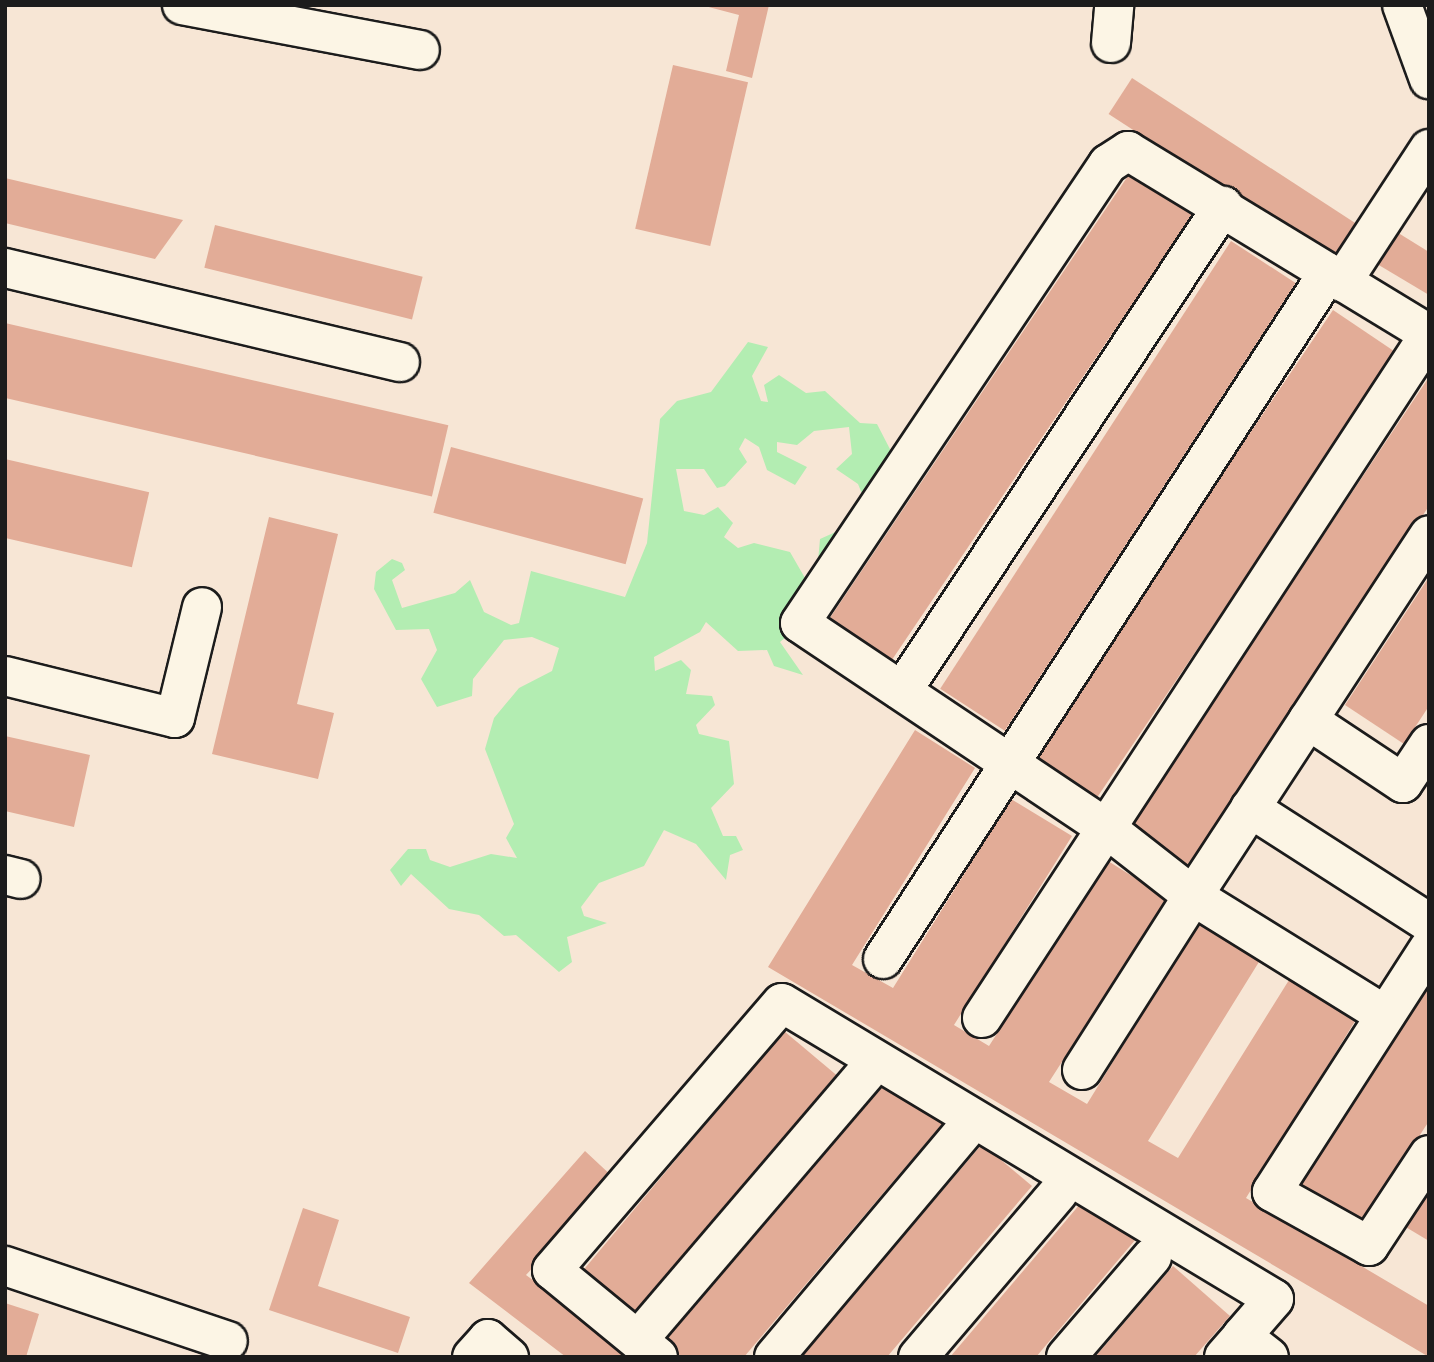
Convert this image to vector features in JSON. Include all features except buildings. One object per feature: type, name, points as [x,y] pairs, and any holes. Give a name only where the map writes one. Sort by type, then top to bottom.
[{"type":"street","points":[[182,5],[420,50]]},
{"type":"street","points":[[1111,43],[1114,5]]},
{"type":"street","points":[[1402,5],[1429,79]]},
{"type":"street","points":[[883,959],[1335,278],[1429,149]]},
{"type":"street","points":[[982,1017],[1106,828],[1429,334],[1223,206],[1128,151],[1108,164],[800,623],[1106,828],[1193,896],[1385,1015]]},
{"type":"street","points":[[902,691],[1223,206]]},
{"type":"street","points":[[5,268],[400,362]]},
{"type":"street","points":[[1082,1070],[1429,535]]},
{"type":"street","points":[[5,676],[175,718],[202,607]]},
{"type":"street","points":[[1308,720],[1416,791],[1429,744]]},
{"type":"street","points":[[1250,808],[1429,923]]},
{"type":"street","points":[[1429,948],[1272,1192],[1369,1247],[1429,1155]]},
{"type":"street","points":[[866,1073],[648,1348],[552,1270],[782,1003],[1274,1299],[1245,1350]]},
{"type":"street","points":[[774,1357],[964,1131]]},
{"type":"street","points":[[918,1357],[1058,1193]]},
{"type":"street","points":[[1066,1357],[1152,1257]]},
{"type":"street","points":[[5,1266],[228,1341]]},
{"type":"street","points":[[472,1357],[488,1339],[509,1357]]},
{"type":"green space","points":[[748,342],[768,347],[752,376],[761,401],[768,402],[764,385],[779,375],[806,393],[825,391],[860,423],[877,424],[893,455],[878,470],[874,498],[865,501],[858,484],[836,469],[852,454],[849,427],[814,431],[797,445],[777,442],[777,452],[807,467],[795,485],[767,470],[759,447],[745,438],[739,449],[747,462],[725,486],[717,488],[704,469],[676,469],[684,511],[704,515],[718,507],[733,523],[724,537],[738,548],[754,543],[790,552],[805,578],[818,561],[820,539],[840,530],[800,625],[780,642],[803,675],[774,666],[767,650],[738,651],[706,622],[700,632],[654,657],[655,671],[681,660],[691,670],[686,694],[712,696],[715,705],[696,725],[699,734],[729,741],[734,784],[711,808],[723,836],[736,836],[743,850],[730,855],[726,880],[696,844],[664,830],[644,866],[599,883],[581,907],[584,916],[607,923],[567,937],[572,962],[559,972],[516,935],[504,936],[479,915],[449,909],[411,874],[401,886],[390,870],[408,849],[426,849],[430,860],[450,867],[491,854],[517,858],[506,838],[514,824],[485,749],[494,718],[519,688],[552,671],[559,648],[532,637],[504,640],[473,679],[472,696],[437,707],[421,679],[437,650],[429,629],[396,630],[374,589],[376,572],[392,559],[402,563],[405,570],[392,580],[402,608],[455,593],[470,580],[484,612],[511,625],[519,623],[531,571],[625,597],[647,543],[660,419],[677,401],[711,392]]}]
